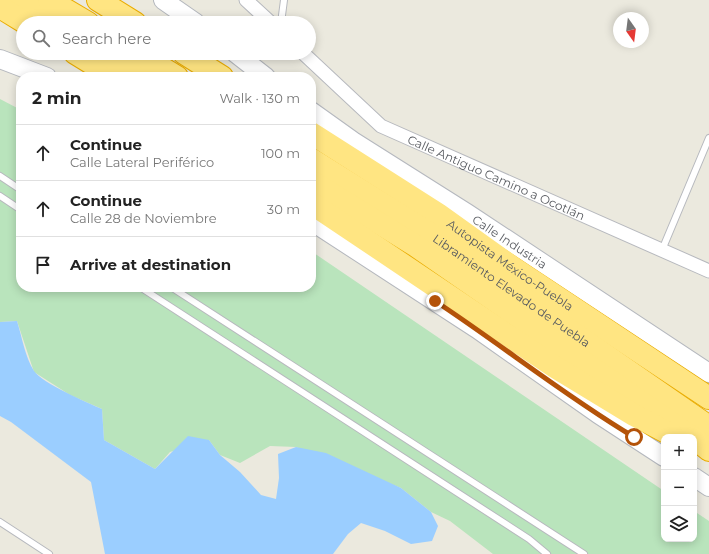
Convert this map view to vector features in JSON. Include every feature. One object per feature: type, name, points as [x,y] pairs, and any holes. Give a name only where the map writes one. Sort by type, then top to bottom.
[{"type":"highway","points":[[17,0],[43,16]]},
{"type":"highway","points":[[49,0],[76,16]]},
{"type":"highway","points":[[98,0],[124,16]]},
{"type":"highway","points":[[0,7],[16,17]]},
{"type":"highway","points":[[86,60],[106,72]]},
{"type":"highway","points":[[115,60],[135,72]]},
{"type":"highway","points":[[150,60],[170,72]]},
{"type":"highway","points":[[195,60],[214,72]]},
{"type":"highway","name":"Autopista México-Puebla","points":[[316,136],[438,214],[615,336],[709,398]]},
{"type":"highway","name":"Libramiento Elevado de Puebla","points":[[316,162],[434,236],[671,411],[690,434]]},
{"type":"highway","name":"Libramiento Elevado de Puebla","points":[[316,184],[416,246],[671,411],[709,427]]},
{"type":"highway","points":[[316,207],[481,324],[602,396],[671,434]]},
{"type":"highway","name":"Libramiento Elevado de Puebla","points":[[697,441],[709,450]]},
{"type":"highway","points":[[697,446],[709,450]]},
{"type":"street","points":[[163,0],[186,16]]},
{"type":"street","points":[[246,0],[263,16]]},
{"type":"street","points":[[0,59],[34,72]]},
{"type":"street","points":[[244,60],[260,72]]},
{"type":"street","name":"Calle Antiguo Camino a Ocotlán","points":[[310,60],[381,126],[709,270]]},
{"type":"street","name":"Calle Industria","points":[[316,115],[353,141],[628,318],[709,373]]},
{"type":"street","points":[[316,224],[481,324],[598,414],[661,455]]},
{"type":"street","points":[[615,336],[628,318]]},
{"type":"street","points":[[697,479],[709,488]]},
{"type":"lane","points":[[282,16],[284,0]]},
{"type":"lane","points":[[662,250],[709,138]]},
{"type":"lane","points":[[0,176],[16,187]]},
{"type":"lane","points":[[0,196],[16,207]]},
{"type":"lane","points":[[148,292],[529,539],[547,554]]},
{"type":"lane","points":[[179,292],[584,554]]},
{"type":"lane","points":[[0,522],[49,554]]},
{"type":"green space","points":[[0,99],[16,107],[16,292],[316,292],[316,254],[661,489],[661,542],[697,542],[697,513],[709,521],[709,554],[493,554],[450,521],[431,512],[401,488],[296,447],[270,446],[240,463],[220,455],[209,440],[170,452],[155,469],[104,440],[102,409],[70,395],[34,372],[17,321],[0,322]]},
{"type":"water","points":[[17,321],[26,353],[34,371],[55,387],[102,409],[104,440],[155,469],[188,436],[209,440],[220,455],[240,472],[261,495],[276,499],[279,478],[278,454],[296,447],[326,453],[401,488],[431,512],[438,526],[432,541],[411,544],[385,531],[361,523],[348,534],[333,554],[105,554],[91,482],[11,422],[0,416],[0,322]]},
{"type":"route","points":[[435,301],[478,328],[615,426],[634,437]]}]
